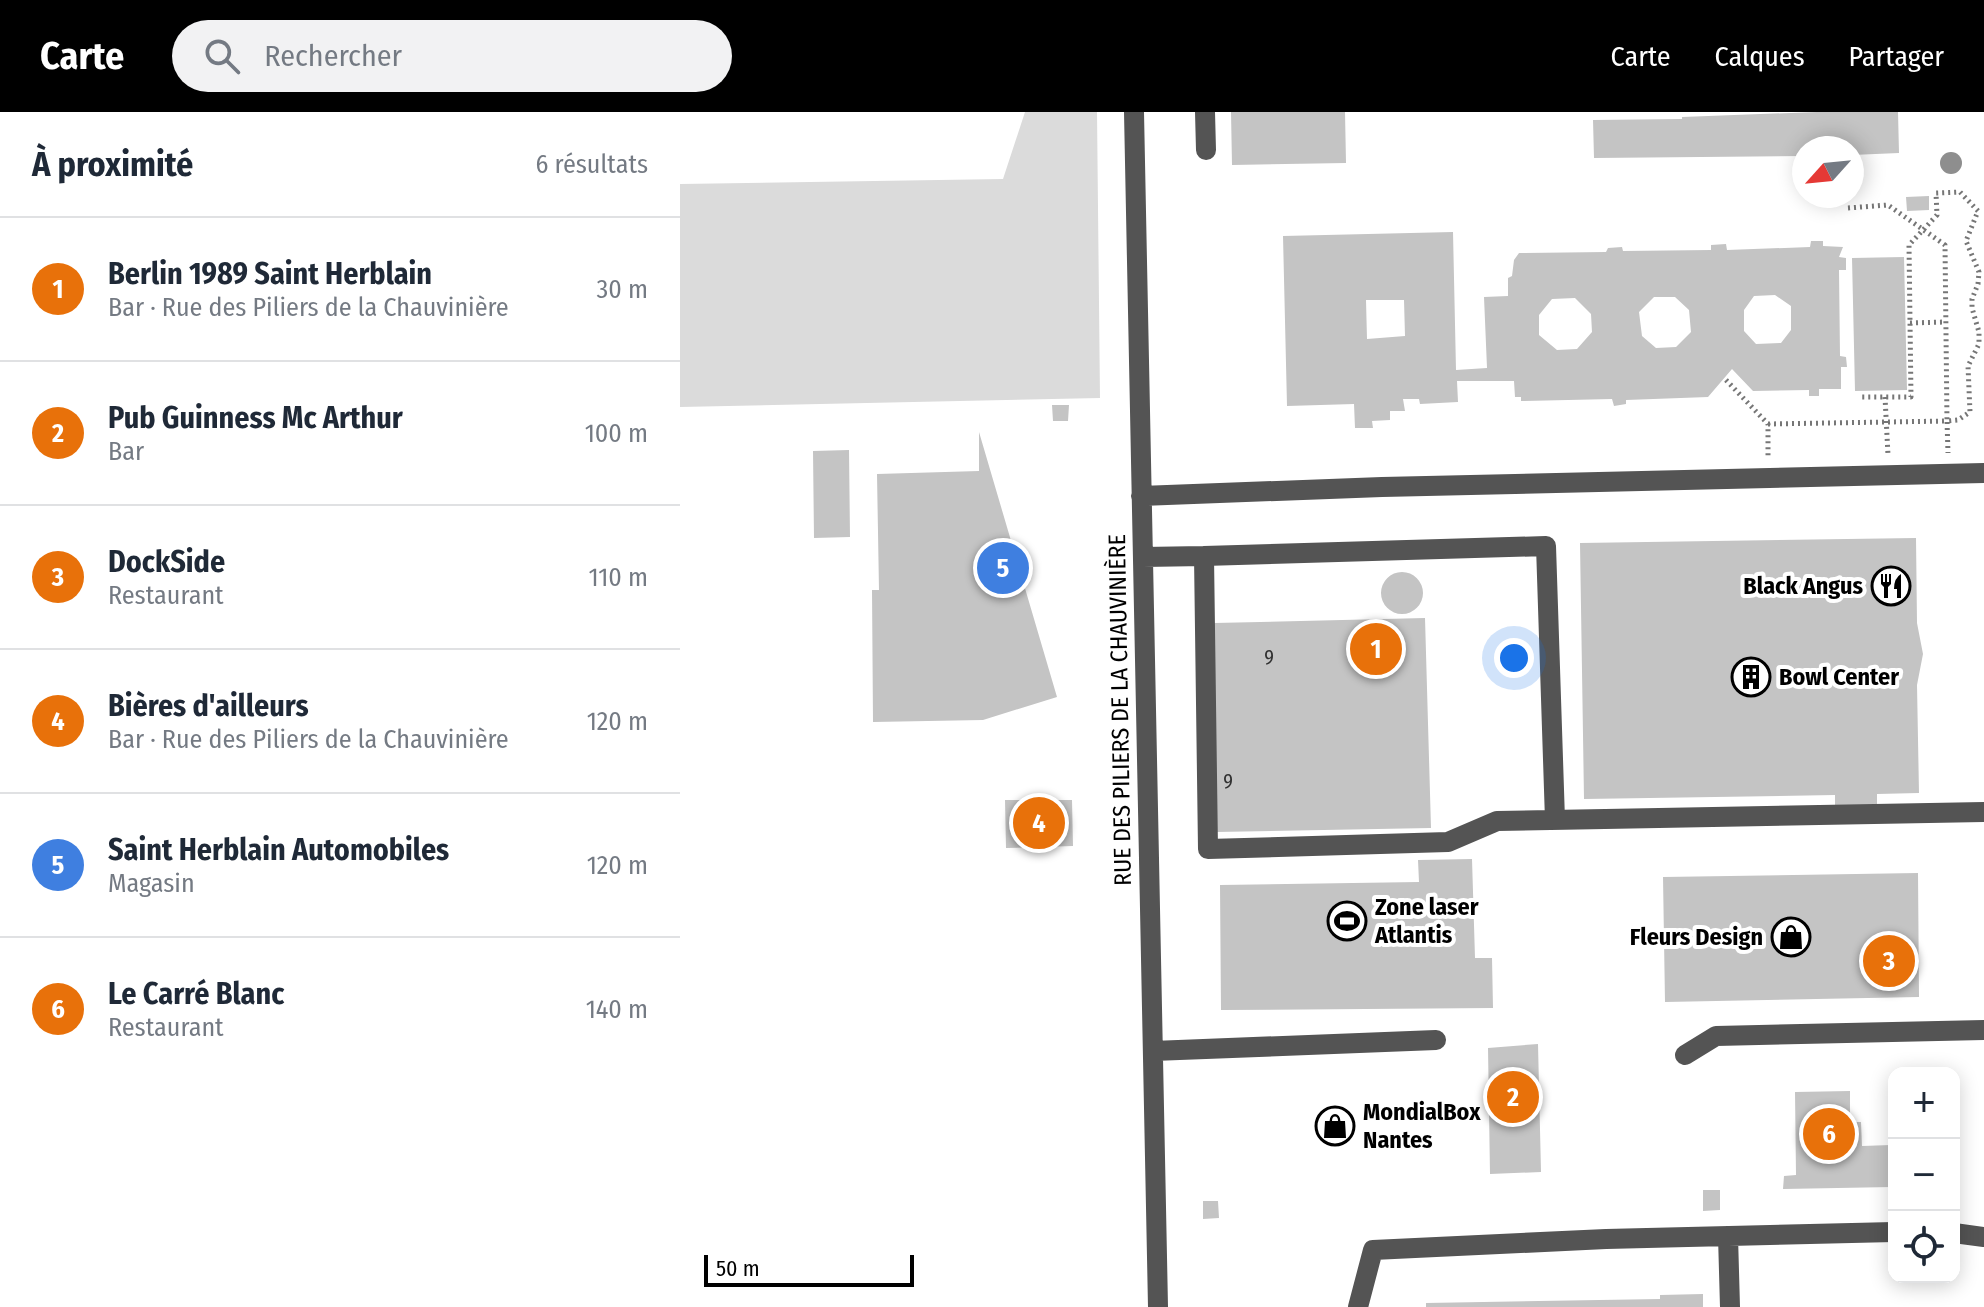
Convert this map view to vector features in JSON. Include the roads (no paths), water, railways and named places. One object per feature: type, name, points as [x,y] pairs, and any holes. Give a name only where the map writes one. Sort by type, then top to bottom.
[{"type":"street","name":"RUE DES PILIERS DE LA CHAUVINIÈRE","points":[[1134,112],[1158,1307]]},
{"type":"street","points":[[1205,112],[1206,150]]},
{"type":"street","points":[[1141,496],[1382,487],[1984,473]]},
{"type":"street","points":[[1143,557],[1546,546],[1555,820]]},
{"type":"street","points":[[1204,556],[1208,849],[1448,842],[1497,821],[1984,812]]},
{"type":"street","points":[[1685,1055],[1716,1036],[1984,1030]]},
{"type":"street","points":[[1153,1051],[1436,1040]]},
{"type":"street","points":[[1358,1307],[1373,1250],[1888,1232]]},
{"type":"street","points":[[1960,1234],[1984,1237]]},
{"type":"street","points":[[1728,1236],[1730,1307]]},
{"type":"place","name":"Saint Herblain Automobiles","points":[[1003,568]]},
{"type":"place","name":"Black Angus","points":[[1891,586]]},
{"type":"place","name":"Berlin 1989 Saint Herblain","points":[[1376,649]]},
{"type":"place","name":"Bowl Center","points":[[1751,677]]},
{"type":"place","name":"Bières d'ailleurs","points":[[1039,823]]},
{"type":"place","name":"Zone laser Atlantis","points":[[1347,921]]},
{"type":"place","name":"Fleurs Design","points":[[1791,937]]},
{"type":"place","name":"DockSide","points":[[1889,961]]},
{"type":"place","name":"Pub Guinness Mc Arthur","points":[[1513,1097]]},
{"type":"place","name":"MondialBox Nantes","points":[[1335,1126]]},
{"type":"place","name":"Le Carré Blanc","points":[[1829,1134]]}]
